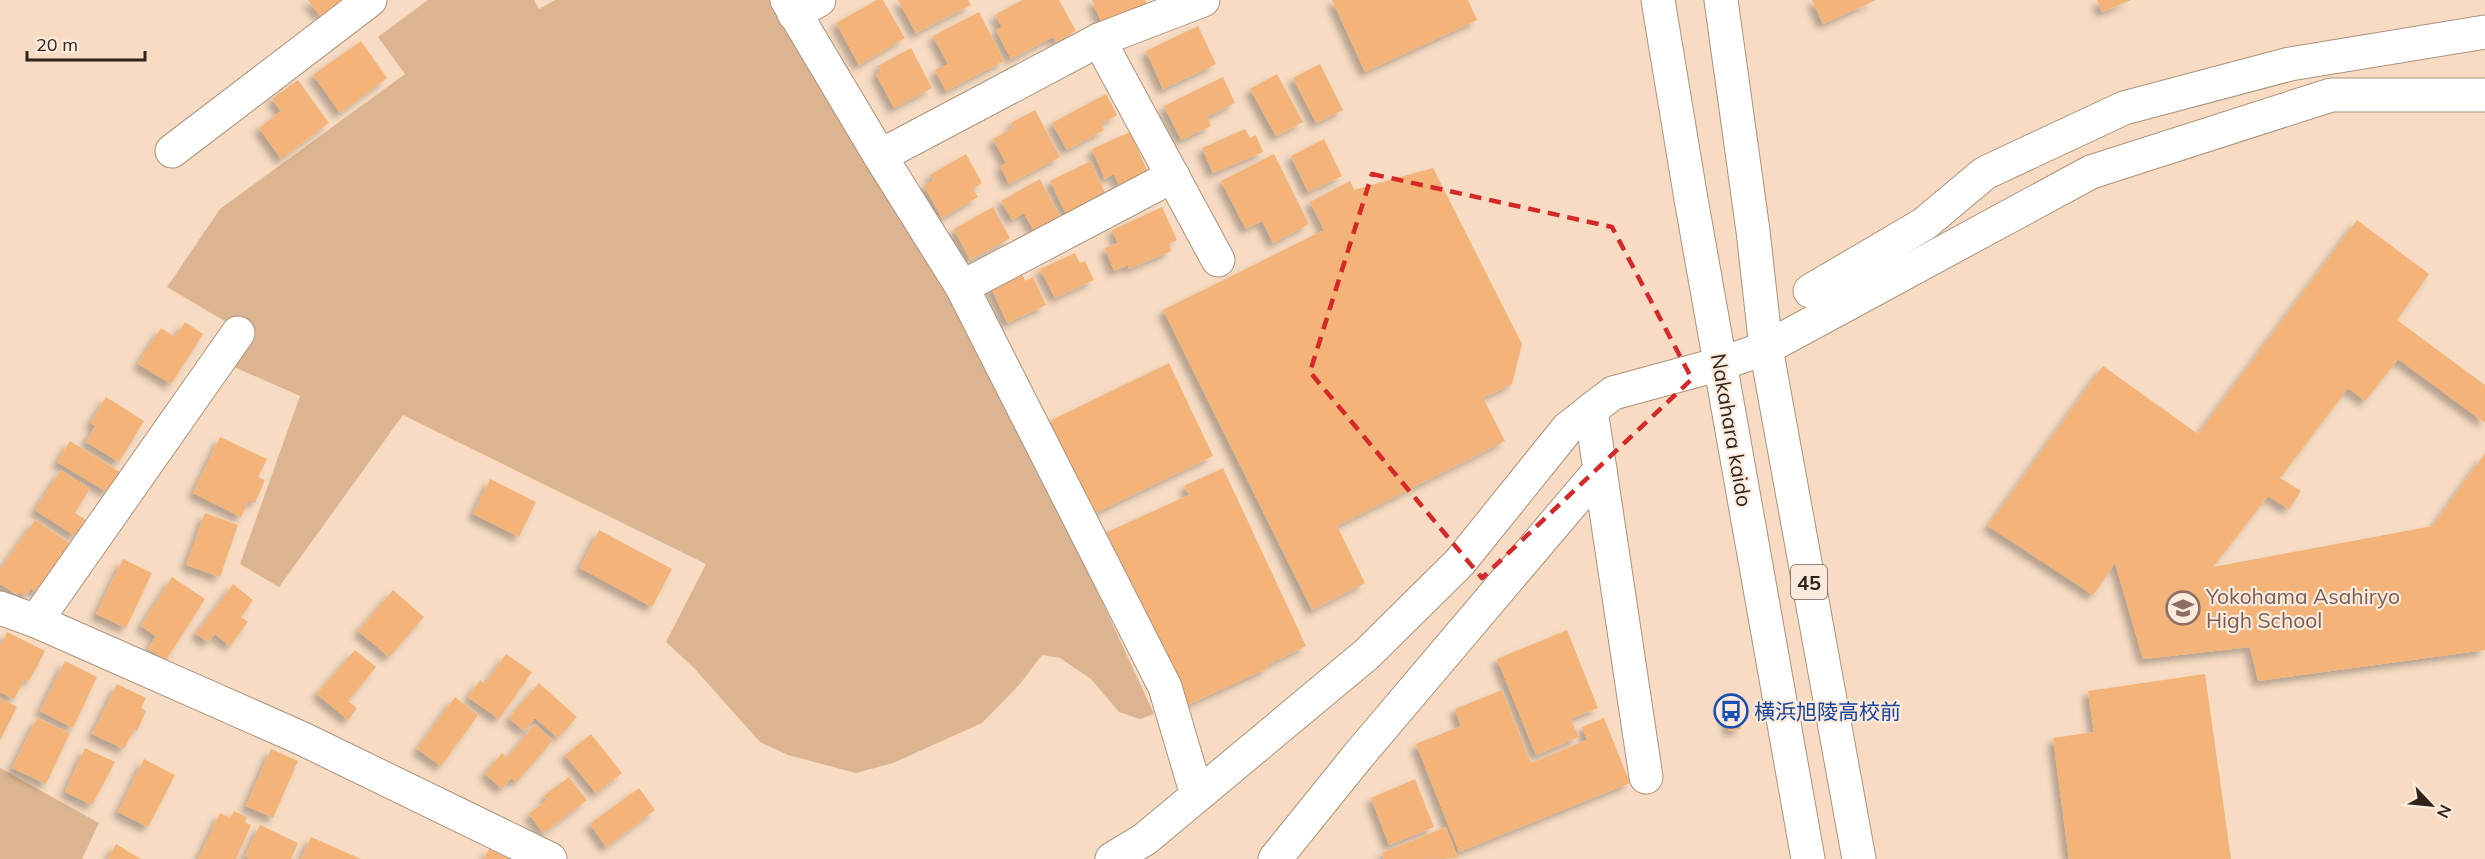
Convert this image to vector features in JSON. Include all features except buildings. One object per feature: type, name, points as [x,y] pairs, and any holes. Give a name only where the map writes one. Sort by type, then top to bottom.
[{"type":"street","points":[[172,151],[370,0]]},
{"type":"street","points":[[880,156],[1099,40],[1203,0]]},
{"type":"street","name":"Nakahara kaido","points":[[1658,0],[1808,859]]},
{"type":"street","name":"45","points":[[1721,0],[1753,231],[1766,348],[1859,859]]},
{"type":"street","points":[[800,5],[880,156],[962,287],[1165,687],[1197,795]]},
{"type":"street","points":[[1810,291],[1924,224],[1986,173],[2124,108],[2290,63],[2485,32]]},
{"type":"street","points":[[1099,40],[1218,260]]},
{"type":"street","points":[[1112,859],[1145,839],[1367,654],[1460,562],[1567,429],[1613,393],[1718,349],[1766,348],[2091,172],[2331,95],[2485,95]]},
{"type":"street","points":[[962,287],[1173,176]]},
{"type":"street","points":[[36,621],[238,333]]},
{"type":"street","points":[[1591,410],[1646,777]]},
{"type":"street","points":[[1275,859],[1366,747],[1600,470]]},
{"type":"street","points":[[0,608],[36,621],[301,738],[550,859]]},
{"type":"highlighted area","points":[[1372,174],[1612,227],[1692,379],[1482,578],[1310,372]]},
{"type":"shaded area","points":[[428,0],[534,0],[539,9],[555,0],[777,0],[958,289],[1154,714],[1140,719],[1119,712],[1091,679],[1060,658],[1042,655],[1020,684],[982,723],[893,763],[856,773],[788,755],[760,742],[694,668],[666,642],[706,564],[403,415],[279,587],[240,564],[300,396],[234,367],[250,336],[167,287],[220,209],[405,74],[378,37]]},
{"type":"shaded area","points":[[0,768],[99,823],[82,859],[0,859]]},
{"type":"place","name":"Yokohama Asahiryo High School","points":[[2183,608]]},
{"type":"place","name":"横浜旭陵高校前","points":[[1731,711]]}]
